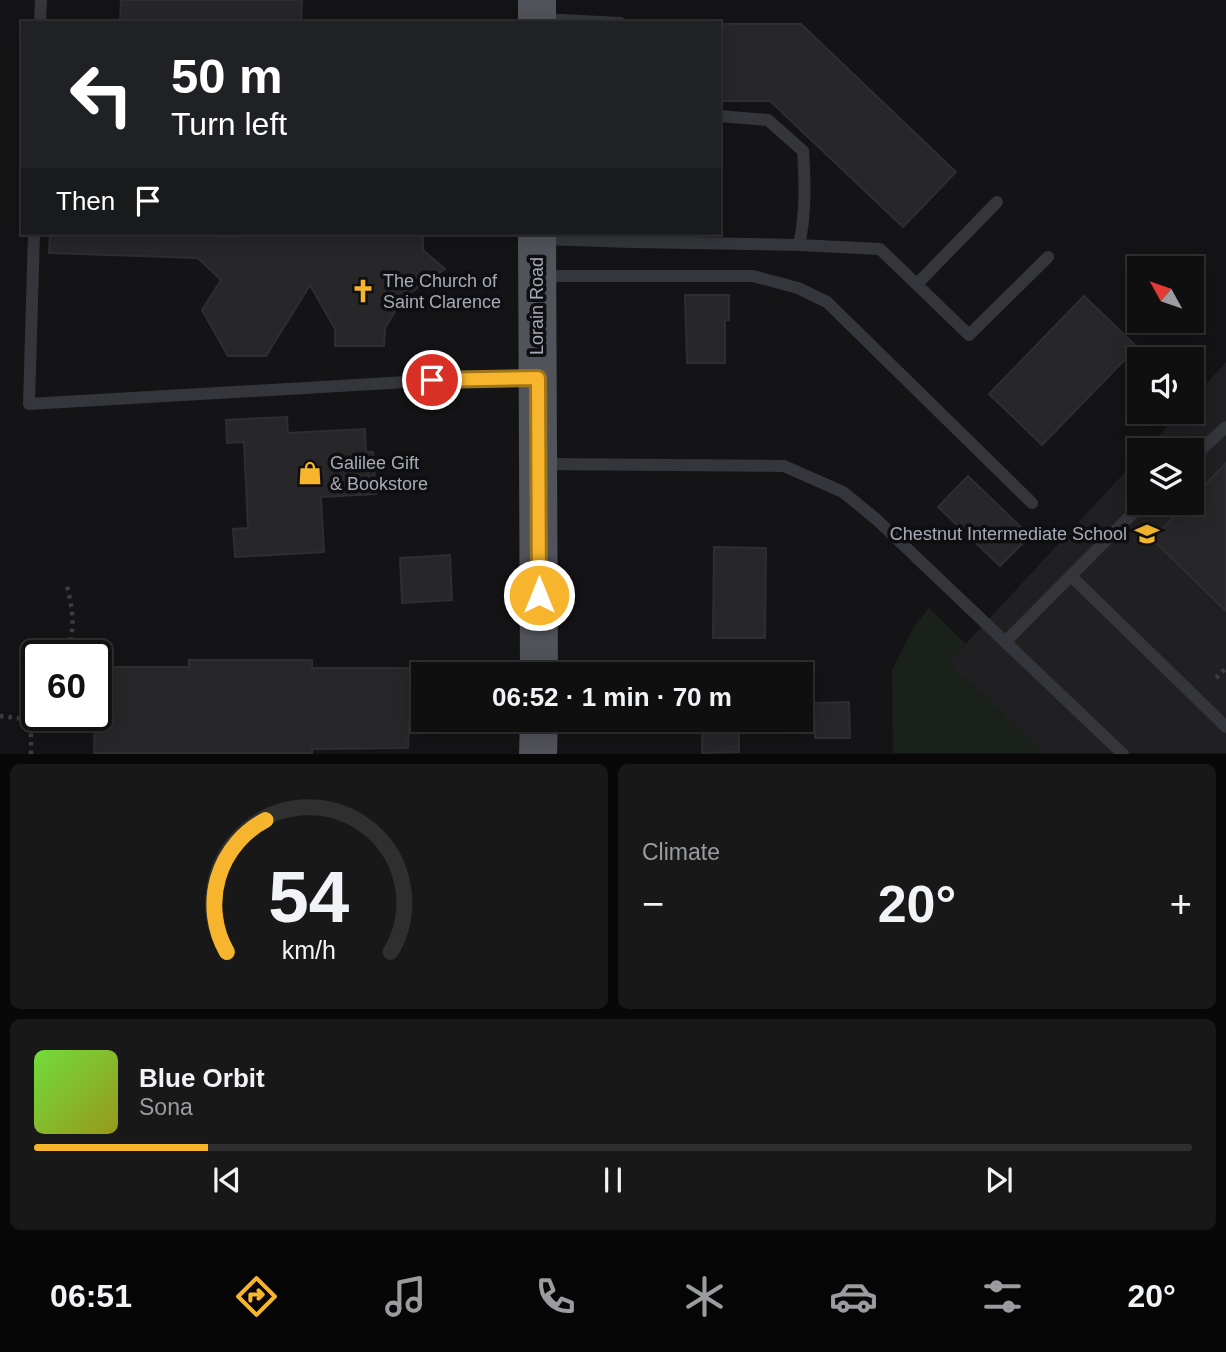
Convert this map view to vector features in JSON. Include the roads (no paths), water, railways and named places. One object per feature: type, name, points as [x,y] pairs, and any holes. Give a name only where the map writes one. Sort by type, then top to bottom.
[{"type":"main road","name":"Lorain Road","points":[[537,249],[539,662]]},
{"type":"main road","points":[[538,754],[539,732]]},
{"type":"lane","points":[[40,21],[41,0]]},
{"type":"lane","points":[[537,14],[602,21]]},
{"type":"lane","points":[[721,116],[768,120],[803,151],[805,179],[803,225],[799,245]]},
{"type":"lane","points":[[916,284],[997,202]]},
{"type":"lane","points":[[34,235],[29,404],[458,379],[538,378]]},
{"type":"lane","points":[[537,249],[632,237],[880,249],[969,335],[1048,257]]},
{"type":"lane","points":[[537,249],[666,278],[752,276],[798,288],[827,302],[1032,503]]},
{"type":"lane","points":[[1204,447],[1226,427]]},
{"type":"lane","points":[[540,464],[784,466],[843,492],[876,519],[1123,754]]},
{"type":"lane","points":[[1005,642],[1131,515]]},
{"type":"lane","points":[[1071,576],[1226,727]]},
{"type":"place","name":"The Church of Saint Clarence","points":[[363,291]]},
{"type":"place","name":"Galilee Gift & Bookstore","points":[[310,473]]},
{"type":"place","name":"Chestnut Intermediate School","points":[[1147,534]]}]
